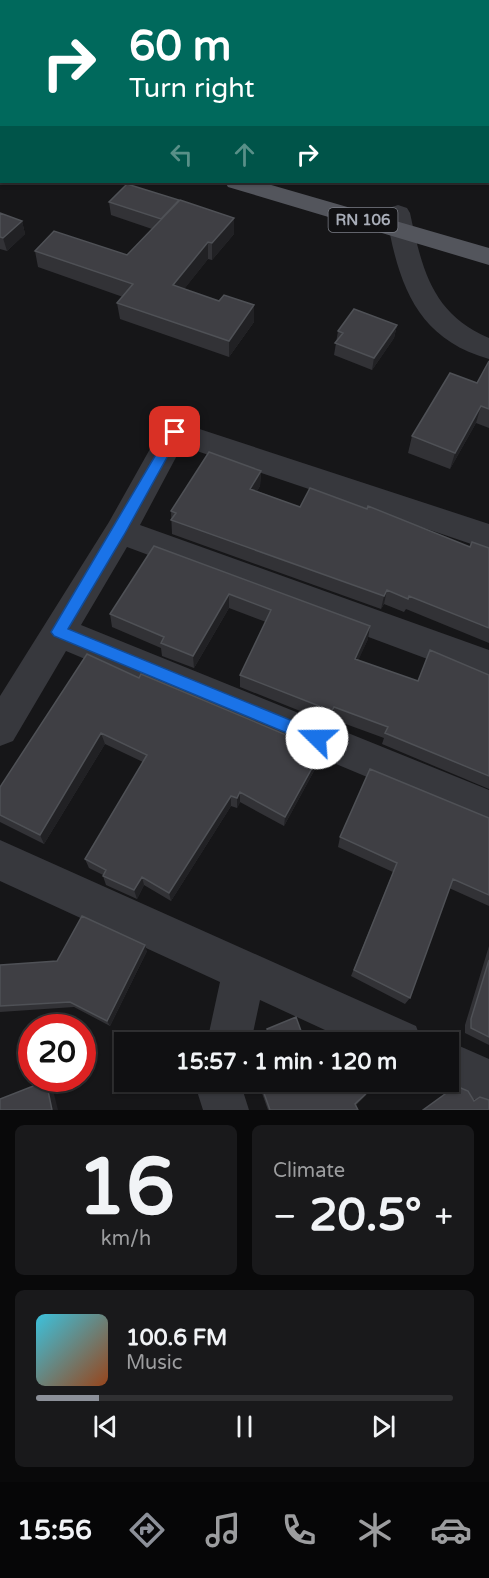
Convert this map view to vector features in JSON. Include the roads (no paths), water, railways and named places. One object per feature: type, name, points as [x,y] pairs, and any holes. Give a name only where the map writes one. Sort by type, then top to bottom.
[{"type":"main road","name":"RN 106","points":[[241,183],[399,222],[489,241]]},
{"type":"main road","name":"RN 106","points":[[296,183],[489,257]]},
{"type":"street","points":[[399,222],[420,292],[435,317],[462,338],[489,349]]},
{"type":"street","points":[[0,729],[120,531],[175,432],[489,537]]},
{"type":"street","points":[[120,531],[489,666]]},
{"type":"street","points":[[59,632],[489,809]]},
{"type":"street","points":[[0,860],[378,1032]]},
{"type":"street","points":[[231,1032],[244,972]]},
{"type":"street","points":[[459,1069],[489,1083]]},
{"type":"street","points":[[220,1092],[226,1110]]}]
